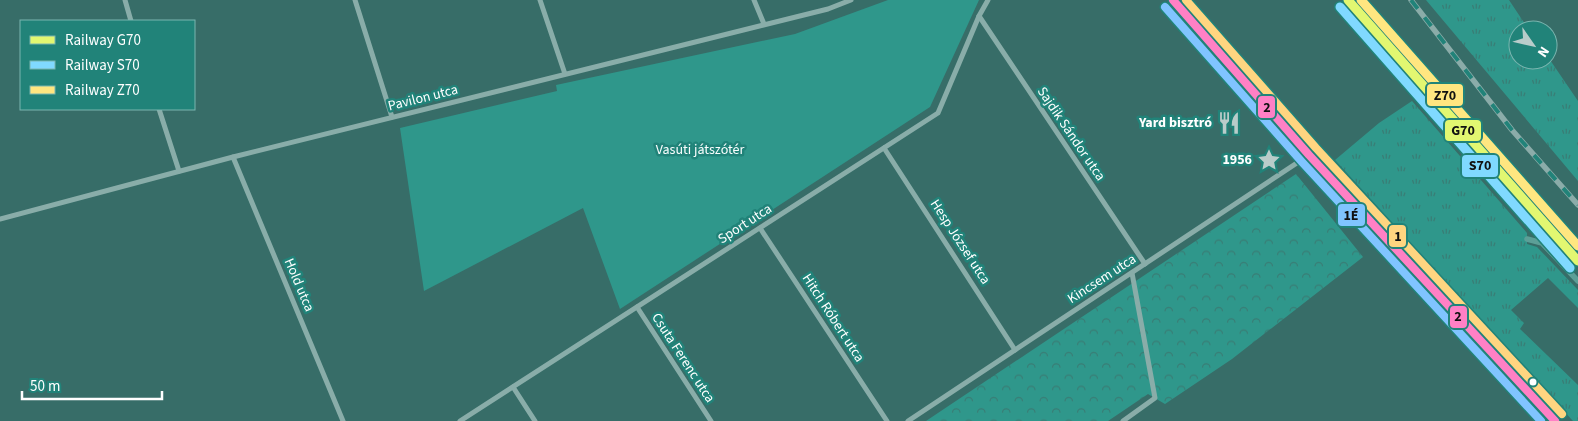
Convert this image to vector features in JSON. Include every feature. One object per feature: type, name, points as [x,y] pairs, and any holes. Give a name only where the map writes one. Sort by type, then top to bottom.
[{"type":"street","points":[[124,0],[131,20]]},
{"type":"street","points":[[355,0],[392,117]]},
{"type":"street","points":[[540,0],[565,74]]},
{"type":"street","points":[[754,0],[764,24]]},
{"type":"street","name":"Pavilon utca","points":[[0,219],[233,157],[828,9],[851,0]]},
{"type":"street","name":"Sport utca","points":[[460,421],[938,113],[979,16],[988,0]]},
{"type":"street","points":[[1173,0],[1310,156],[1555,421]]},
{"type":"street","name":"Sajdik Sándor utca","points":[[979,16],[1145,264]]},
{"type":"street","points":[[159,110],[179,172]]},
{"type":"street","name":"Hesp József utca","points":[[884,148],[1015,350]]},
{"type":"street","name":"Kincsem utca","points":[[908,421],[1310,156]]},
{"type":"street","name":"Hold utca","points":[[233,157],[344,421]]},
{"type":"street","name":"Hitch Róbert utca","points":[[760,228],[887,421]]},
{"type":"street","points":[[1123,421],[1155,398],[1132,273]]},
{"type":"street","name":"Csuta Ferenc utca","points":[[637,307],[711,421]]},
{"type":"street","points":[[513,387],[534,421]]},
{"type":"green space","name":"Vasúti játszótér","points":[[888,0],[979,0],[930,107],[620,309],[583,208],[424,291],[400,128],[557,91],[556,85],[795,34]]},
{"type":"green space","points":[[1426,0],[1509,0],[1522,20],[1508,20],[1508,70],[1557,70],[1578,101],[1578,181]]},
{"type":"green space","points":[[1412,101],[1527,233],[1527,244],[1537,247],[1578,290],[1578,308],[1548,278],[1511,310],[1524,323],[1520,329],[1578,385],[1578,421],[1573,421],[1335,160],[1379,123]]},
{"type":"green space","points":[[1296,174],[1363,257],[1232,359],[1165,404],[1148,394],[1108,421],[926,421]]},
{"type":"waterway","points":[[1527,239],[1542,243],[1578,281]]},
{"type":"railway","points":[[1411,0],[1512,130],[1578,205]]},
{"type":"rail line","name":"G70","points":[[1348,0],[1578,261]]},
{"type":"rail line","name":"Z70","points":[[1361,0],[1578,246]]},
{"type":"rail line","name":"S70","points":[[1340,7],[1570,268]]},
{"type":"transit line","name":"2","points":[[1173,0],[1309,155],[1555,421]]},
{"type":"transit line","name":"1","points":[[1186,0],[1316,148],[1562,414]]},
{"type":"transit line","name":"1É","points":[[1165,7],[1302,162],[1541,421]]},
{"type":"place","name":"Yard bisztró","points":[[1229,123]]},
{"type":"place","name":"1956","points":[[1269,160]]}]
